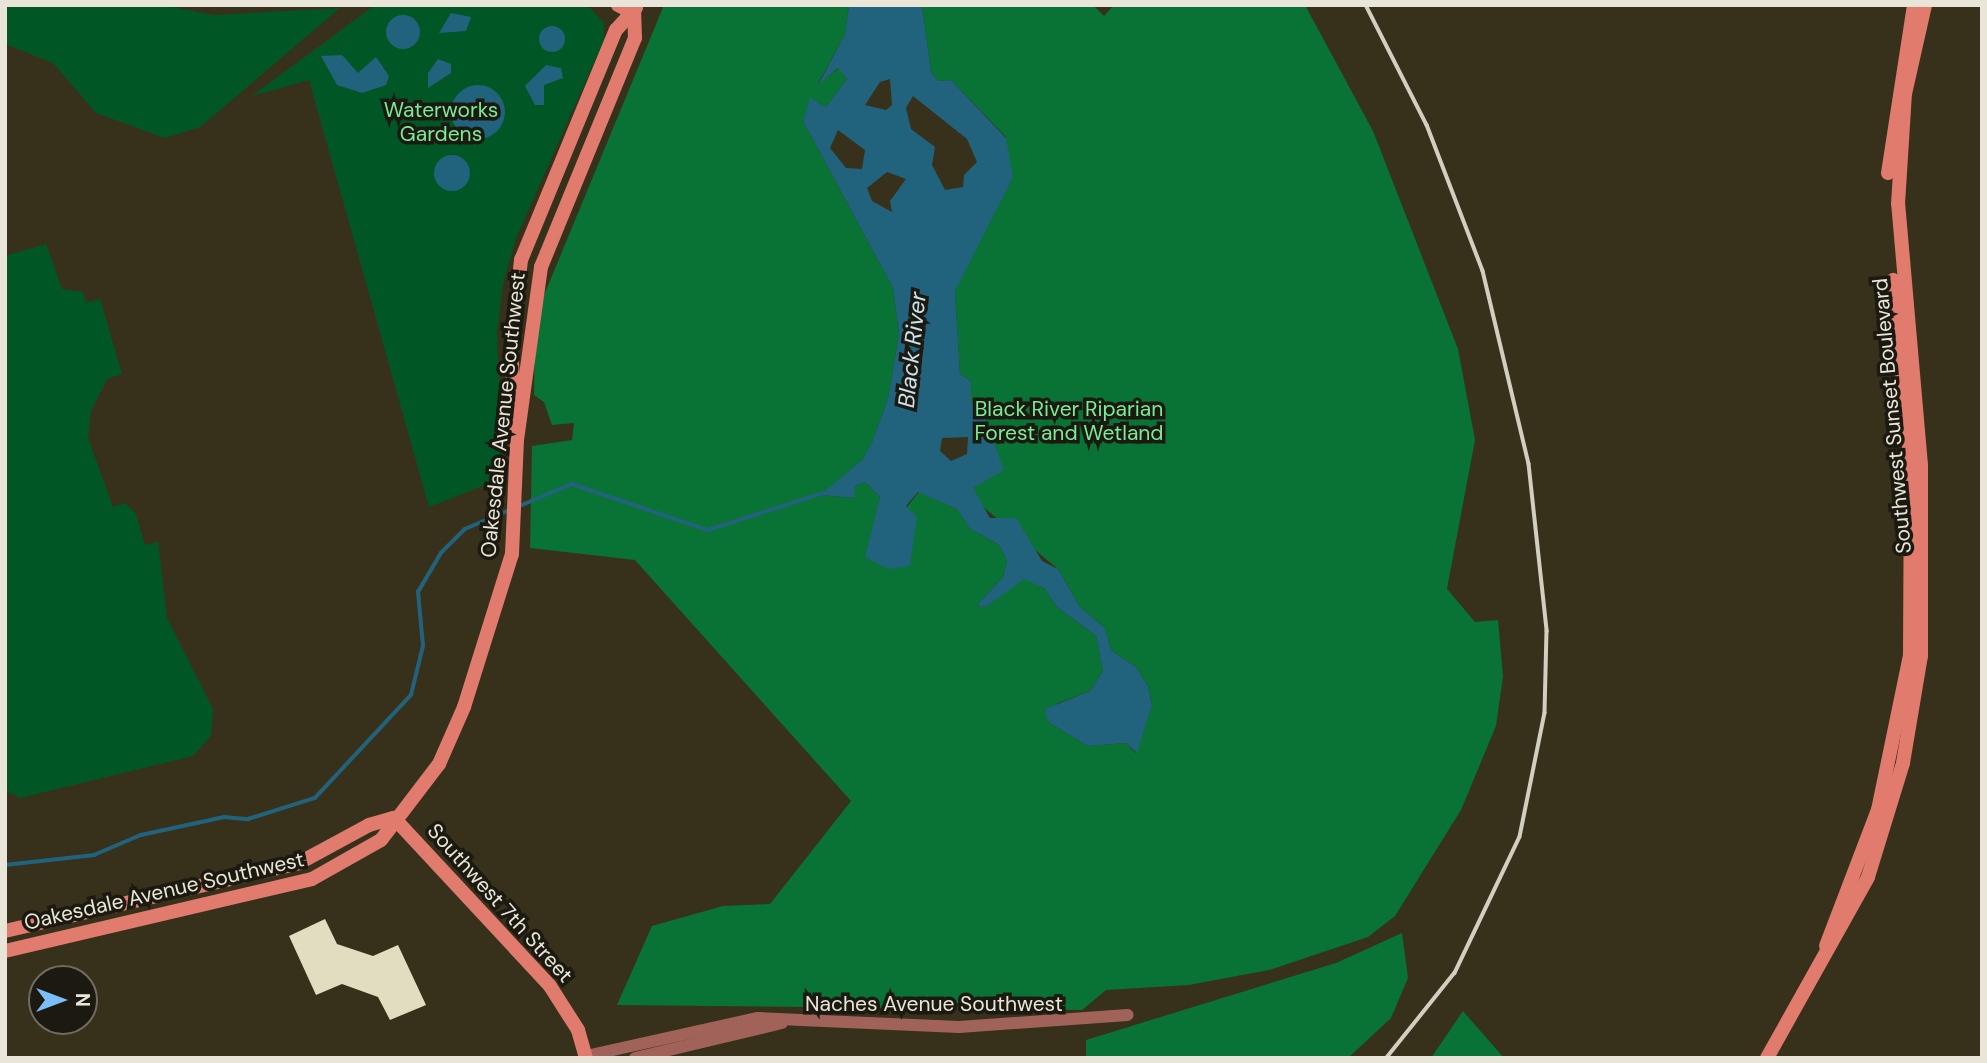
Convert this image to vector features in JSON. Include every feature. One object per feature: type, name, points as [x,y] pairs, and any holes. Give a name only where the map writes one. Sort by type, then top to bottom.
[{"type":"street","points":[[618,5],[636,9]]},
{"type":"street","name":"Southwest Sunset Boulevard","points":[[1815,973],[1878,810],[1910,655],[1911,466],[1891,253],[1888,153],[1914,5]]},
{"type":"street","name":"Southwest Sunset Boulevard","points":[[1767,1058],[1815,973],[1844,930],[1888,820],[1921,656],[1921,465],[1898,204],[1905,94],[1925,5]]},
{"type":"street","name":"Oakesdale Avenue Southwest","points":[[517,440],[511,410],[515,289],[531,229],[616,30],[636,9]]},
{"type":"street","name":"Oakesdale Avenue Southwest","points":[[5,951],[312,879],[381,840],[394,818],[419,792],[454,734],[516,528],[517,440],[541,267],[635,38],[636,9]]},
{"type":"street","name":"Oakesdale Avenue Southwest","points":[[5,931],[299,863],[369,825],[394,818]]},
{"type":"street","name":"Southwest 7th Street","points":[[394,818],[550,986],[586,1057]]},
{"type":"street","points":[[92,931],[112,915],[197,894],[213,884]]},
{"type":"street","name":"Naches Avenue Southwest","points":[[586,1057],[758,1018],[782,1023],[959,1027],[1128,1015]]},
{"type":"street","name":"Naches Avenue Southwest","points":[[635,1058],[782,1023]]},
{"type":"green space","points":[[5,5],[161,5],[214,15],[340,8],[200,127],[165,138],[96,113],[53,63],[5,44]]},
{"type":"green space","name":"Waterworks Gardens","points":[[375,5],[587,5],[604,23],[604,40],[516,238],[503,284],[497,333],[503,478],[429,507],[309,80],[252,96]]},
{"type":"green space","name":"Black River Riparian Forest and Wetland","points":[[664,5],[849,5],[845,34],[818,84],[839,68],[847,79],[826,107],[811,99],[803,121],[893,288],[899,334],[888,398],[872,442],[863,459],[821,495],[854,498],[854,487],[865,482],[880,497],[866,557],[919,492],[957,509],[969,528],[999,545],[1007,560],[1003,577],[977,605],[986,607],[1024,578],[1044,588],[1057,607],[1096,636],[1103,671],[1090,691],[1056,704],[1048,722],[1088,746],[1126,743],[1136,753],[1152,705],[1148,686],[1136,667],[1111,650],[1105,628],[1080,607],[1058,569],[976,501],[973,488],[1003,469],[985,418],[971,402],[971,381],[960,374],[955,291],[1004,185],[1006,137],[951,80],[938,81],[931,72],[922,5],[1093,5],[1104,16],[1114,5],[1305,5],[1373,131],[1458,349],[1475,440],[1447,589],[1475,622],[1498,620],[1503,676],[1496,726],[1461,810],[1395,916],[1368,937],[1269,970],[1189,985],[1106,990],[1082,1010],[617,1005],[652,926],[723,906],[770,904],[851,801],[635,560],[530,548],[532,446],[572,440],[574,423],[552,425],[544,402],[534,395],[535,317]]},
{"type":"green space","points":[[46,244],[62,289],[83,292],[86,303],[100,299],[122,374],[107,379],[91,411],[88,438],[113,507],[125,503],[136,514],[145,545],[158,542],[167,618],[213,709],[211,736],[193,756],[20,798],[5,790],[5,256]]},
{"type":"green space","points":[[1402,933],[1408,978],[1391,1018],[1348,1058],[1086,1058],[1086,1040],[1336,963]]},
{"type":"green space","points":[[1463,1011],[1504,1058],[1431,1058]]},
{"type":"water","name":"Black River","points":[[849,5],[922,5],[931,72],[938,81],[951,80],[1006,138],[1013,177],[955,291],[960,374],[971,381],[971,402],[985,418],[1004,470],[973,488],[990,518],[1016,518],[1042,561],[1058,569],[1080,607],[1105,628],[1111,650],[1136,667],[1148,686],[1152,705],[1137,753],[1126,743],[1088,746],[1048,722],[1045,709],[1090,691],[1103,671],[1096,636],[1057,607],[1044,588],[1024,579],[986,607],[977,605],[1003,577],[1007,560],[999,545],[969,528],[957,509],[918,492],[906,506],[917,517],[910,566],[888,569],[865,557],[880,497],[865,482],[854,487],[855,498],[820,495],[863,459],[872,442],[888,398],[899,334],[893,288],[803,121],[810,98],[826,107],[847,79],[838,68],[818,85],[845,34]],"holes":[[[890,79],[892,105],[886,110],[865,105],[880,82]],[[913,96],[967,139],[977,162],[964,175],[963,187],[945,190],[932,165],[935,147],[911,129],[906,108]],[[838,130],[865,150],[862,169],[846,168],[830,148]],[[887,172],[906,179],[890,201],[892,212],[872,201],[867,188]],[[968,437],[967,454],[951,461],[940,451],[942,438]]]},
{"type":"water","points":[[451,13],[471,17],[466,31],[439,33]]},
{"type":"water","points":[[403,15],[415,20],[420,32],[415,44],[403,49],[391,44],[386,32],[391,20]]},
{"type":"water","points":[[552,26],[561,30],[565,39],[561,48],[552,52],[543,48],[539,39],[543,30]]},
{"type":"water","points":[[342,55],[358,73],[376,57],[389,76],[386,85],[362,93],[337,85],[321,56]]},
{"type":"water","points":[[438,59],[451,64],[451,73],[428,88],[428,73]]},
{"type":"water","points":[[546,65],[561,68],[563,78],[544,85],[544,105],[535,105],[525,86]]},
{"type":"water","points":[[478,85],[497,93],[505,112],[497,131],[478,139],[459,131],[451,112],[459,93]]},
{"type":"water","points":[[452,155],[465,160],[470,173],[465,186],[452,191],[439,186],[434,173],[439,160]]},
{"type":"building","points":[[325,919],[337,944],[373,956],[398,945],[426,1005],[390,1020],[378,997],[342,984],[316,995],[289,936]]},
{"type":"waterway","points":[[517,507],[572,484],[708,530],[823,493]]},
{"type":"waterway","points":[[5,865],[94,855],[141,835],[224,817],[248,819],[315,798],[411,695],[423,646],[418,592],[441,553],[465,529],[510,510]]},
{"type":"railway","points":[[1366,5],[1427,125],[1483,271],[1529,464],[1547,631],[1545,713],[1520,837],[1455,973],[1387,1058]]}]
